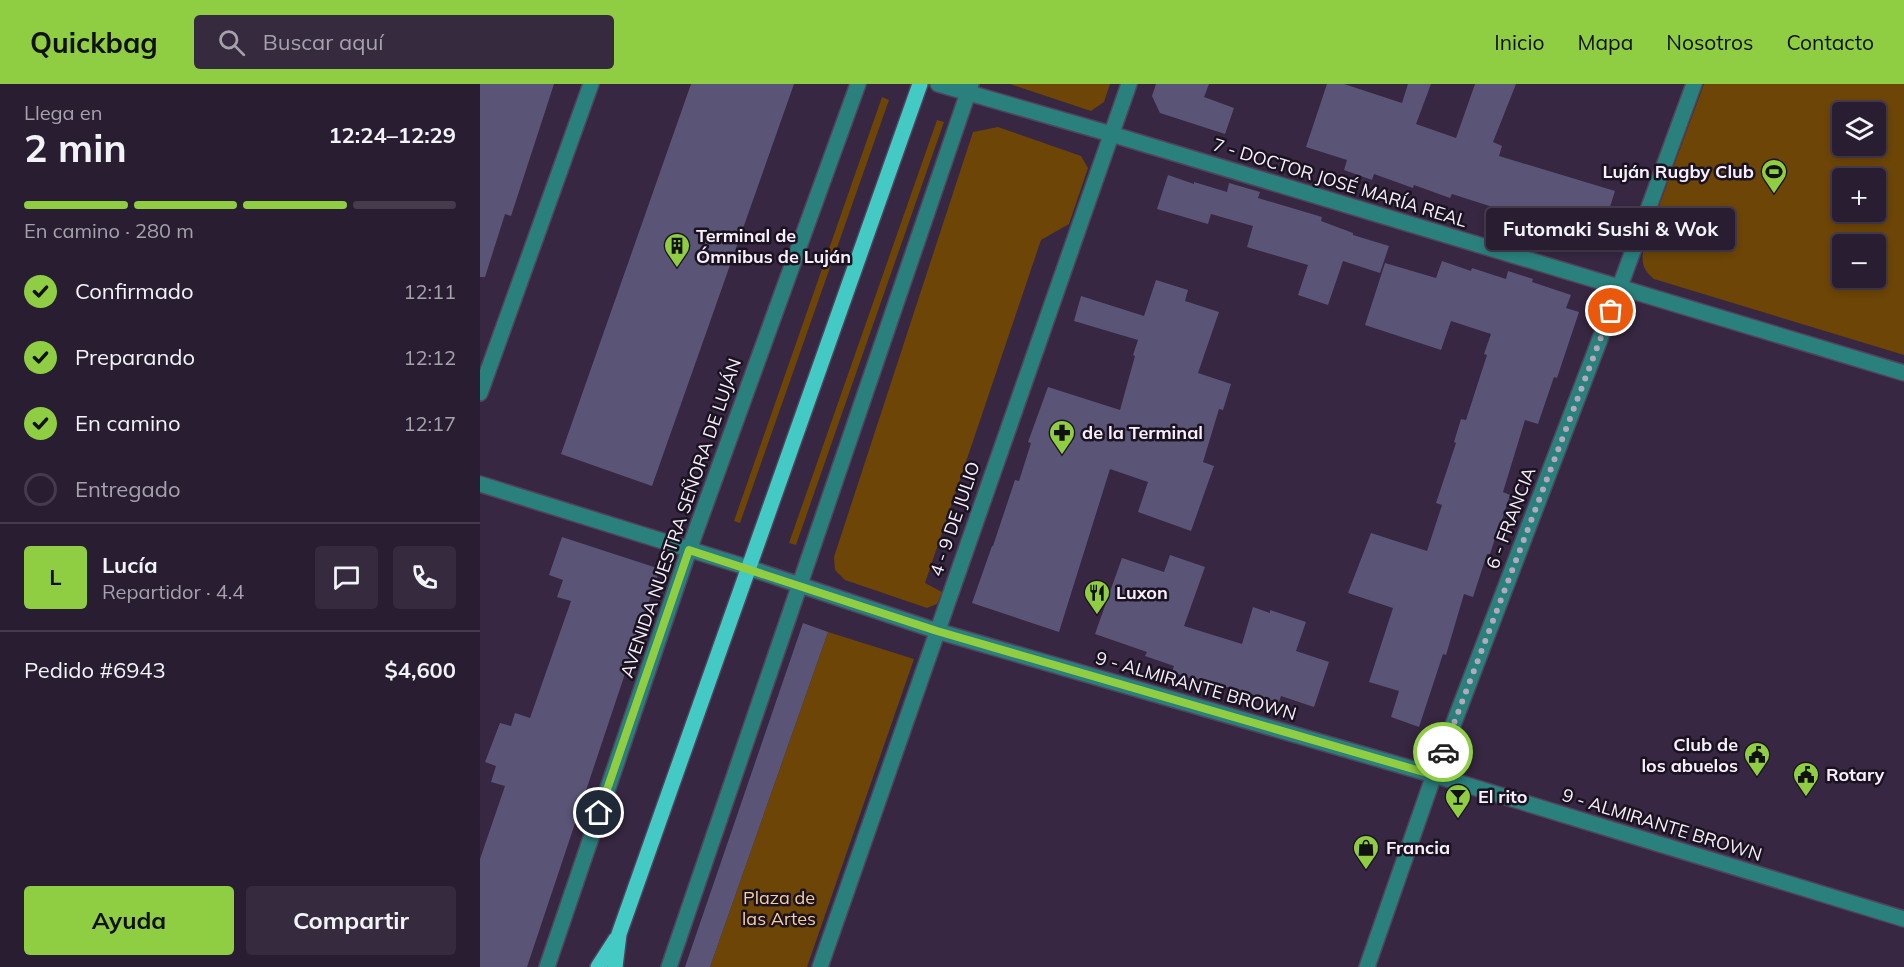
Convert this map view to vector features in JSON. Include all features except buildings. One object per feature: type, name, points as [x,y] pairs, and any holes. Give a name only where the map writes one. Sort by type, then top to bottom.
[{"type":"main road","points":[[615,967],[619,934],[920,84]]},
{"type":"main road","points":[[598,967],[619,934]]},
{"type":"street","points":[[480,393],[591,84]]},
{"type":"street","name":"AVENIDA NUESTRA SEÑORA DE LUJÁN","points":[[547,967],[689,550],[858,84]]},
{"type":"street","name":"7 - DOCTOR JOSÉ MARÍA REAL","points":[[938,84],[969,89],[1619,289],[1904,373]]},
{"type":"street","name":"4 - 9 DE JULIO","points":[[820,967],[1129,84]]},
{"type":"street","name":"6 - FRANCIA","points":[[1367,967],[1434,775],[1619,289],[1694,84]]},
{"type":"street","points":[[669,967],[969,89]]},
{"type":"street","name":"9 - ALMIRANTE BROWN","points":[[480,484],[749,568],[937,631],[1434,775],[1904,919]]},
{"type":"green space","points":[[1010,84],[1110,84],[1104,102],[1091,111]]},
{"type":"green space","points":[[1704,84],[1904,84],[1904,355],[1654,279],[1643,265],[1644,247]]},
{"type":"green space","points":[[882,97],[889,100],[740,523],[734,521]]},
{"type":"green space","points":[[937,120],[944,122],[796,545],[789,543]]},
{"type":"green space","points":[[998,127],[1081,156],[1088,168],[1069,224],[1041,240],[925,583],[942,592],[937,604],[927,608],[845,580],[835,570],[834,557],[973,132]]},
{"type":"green space","name":"Plaza de las Artes","points":[[828,632],[914,659],[807,967],[710,967]]},
{"type":"way so far","points":[[1443,752],[1611,311]]},
{"type":"place","name":"Luján Rugby Club","points":[[1774,195]]},
{"type":"place","name":"Terminal de Ómnibus de Luján","points":[[677,269]]},
{"type":"place","name":"Futomaki Sushi & Wok","points":[[1611,311]]},
{"type":"place","name":"de la Terminal","points":[[1062,456]]},
{"type":"place","name":"Luxon","points":[[1097,616]]},
{"type":"place","name":"Club de los abuelos","points":[[1757,778]]},
{"type":"place","name":"Rotary","points":[[1806,798]]},
{"type":"place","name":"El rito","points":[[1458,820]]},
{"type":"place","name":"Francia","points":[[1366,871]]},
{"type":"route","points":[[599,813],[689,550],[937,631],[1434,775],[1443,752]]}]
